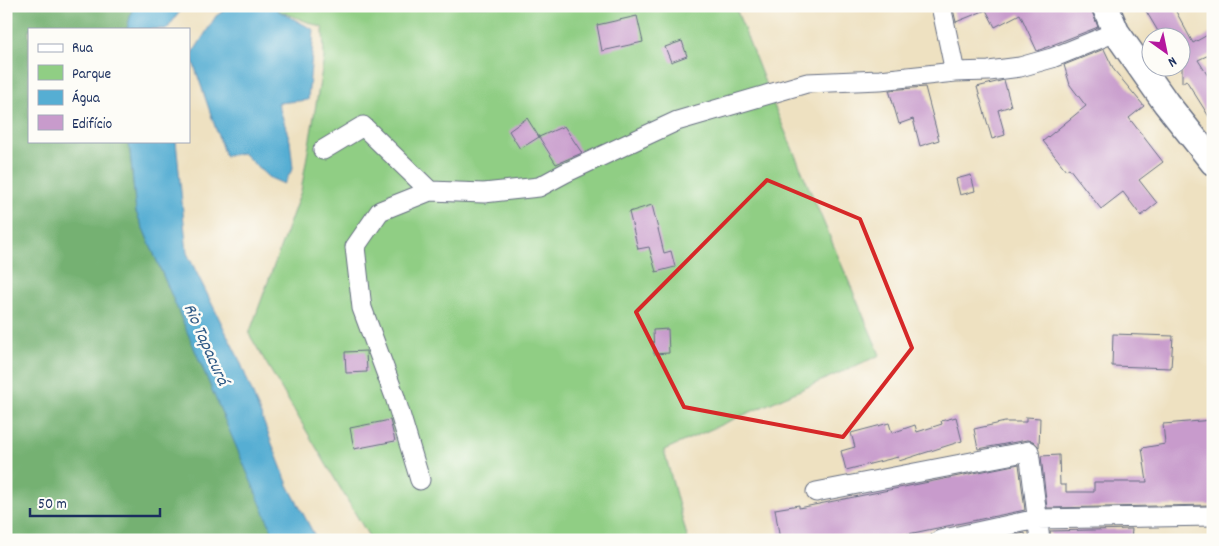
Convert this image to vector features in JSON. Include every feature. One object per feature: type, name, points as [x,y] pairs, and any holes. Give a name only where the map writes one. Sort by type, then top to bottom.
[{"type":"main road","points":[[1105,6],[1116,32],[1166,103],[1213,162]]},
{"type":"street","points":[[941,6],[955,72]]},
{"type":"street","points":[[420,480],[395,397],[362,308],[355,248],[380,211],[430,191],[484,192],[540,187],[565,173],[677,121],[807,83],[880,80],[955,72],[989,71],[1020,66],[1052,58],[1116,32]]},
{"type":"street","points":[[324,150],[363,126],[430,191]]},
{"type":"street","points":[[816,492],[1029,450],[1040,540]]},
{"type":"street","points":[[940,540],[1037,519],[1213,516]]},
{"type":"highlighted area","points":[[767,180],[860,219],[912,348],[843,437],[684,407],[636,312]]},
{"type":"green space","points":[[6,6],[133,6],[127,28],[28,28],[28,142],[129,142],[136,212],[278,540],[6,540]]},
{"type":"green space","points":[[278,6],[735,6],[773,103],[880,355],[664,450],[688,540],[371,540],[249,334],[301,191],[324,58],[323,28],[277,10]]},
{"type":"water","points":[[133,6],[184,6],[168,28],[127,28]]},
{"type":"water","points":[[231,6],[278,6],[277,10],[314,30],[308,100],[278,103],[290,141],[293,168],[284,184],[268,177],[243,153],[225,156],[191,56],[216,16]]},
{"type":"water","name":"Rio Tapacurá","points":[[129,142],[176,142],[187,253],[240,361],[288,485],[317,540],[276,540],[136,212]]},
{"type":"building","points":[[958,6],[1090,6],[1098,27],[1037,51],[1020,14],[995,27],[986,10],[956,22],[953,9]]},
{"type":"building","points":[[1143,6],[1173,6],[1185,28],[1156,28]]},
{"type":"building","points":[[637,16],[643,42],[602,51],[597,25]]},
{"type":"building","points":[[1213,32],[1213,53],[1198,60],[1213,84],[1213,123],[1186,80],[1182,83],[1182,78],[1192,78],[1192,41],[1193,43]]},
{"type":"building","points":[[682,41],[687,56],[671,62],[665,47]]},
{"type":"building","points":[[1104,49],[1114,70],[1144,106],[1129,118],[1163,162],[1139,180],[1157,203],[1141,216],[1123,192],[1101,209],[1069,168],[1066,170],[1043,141],[1086,106],[1070,85],[1064,65]]},
{"type":"building","points":[[1004,80],[1011,106],[998,110],[1005,135],[992,139],[977,87]]},
{"type":"building","points":[[925,87],[939,140],[920,146],[913,119],[899,124],[889,90]]},
{"type":"building","points":[[527,118],[539,137],[520,149],[509,131]]},
{"type":"building","points":[[564,126],[582,153],[556,164],[539,137]]},
{"type":"building","points":[[971,175],[975,191],[960,195],[956,179]]},
{"type":"building","points":[[652,205],[664,253],[671,251],[675,267],[656,272],[649,247],[638,249],[629,212]]},
{"type":"building","points":[[668,329],[669,353],[654,354],[653,330]]},
{"type":"building","points":[[1113,334],[1173,336],[1171,368],[1112,366]]},
{"type":"building","points":[[366,351],[367,372],[346,373],[345,352]]},
{"type":"building","points":[[956,417],[962,441],[899,461],[898,457],[846,470],[841,451],[855,447],[851,433],[889,423],[892,433],[915,425],[917,432],[942,424],[941,421]]},
{"type":"building","points":[[1026,417],[1040,418],[1039,447],[1033,441],[1027,440],[978,449],[974,429],[1005,422],[1026,422]]},
{"type":"building","points":[[390,420],[395,441],[354,449],[350,428]]},
{"type":"building","points":[[1213,420],[1213,505],[1047,508],[1041,456],[1059,455],[1060,485],[1066,485],[1066,492],[1094,492],[1094,482],[1147,482],[1142,448],[1165,444],[1163,424]]},
{"type":"building","points":[[1019,464],[1025,510],[879,540],[780,540],[775,509],[799,505],[799,508]]},
{"type":"building","points":[[1132,529],[1131,540],[1051,540],[1050,531]]},
{"type":"building","points":[[1025,533],[1026,540],[994,540]]}]
